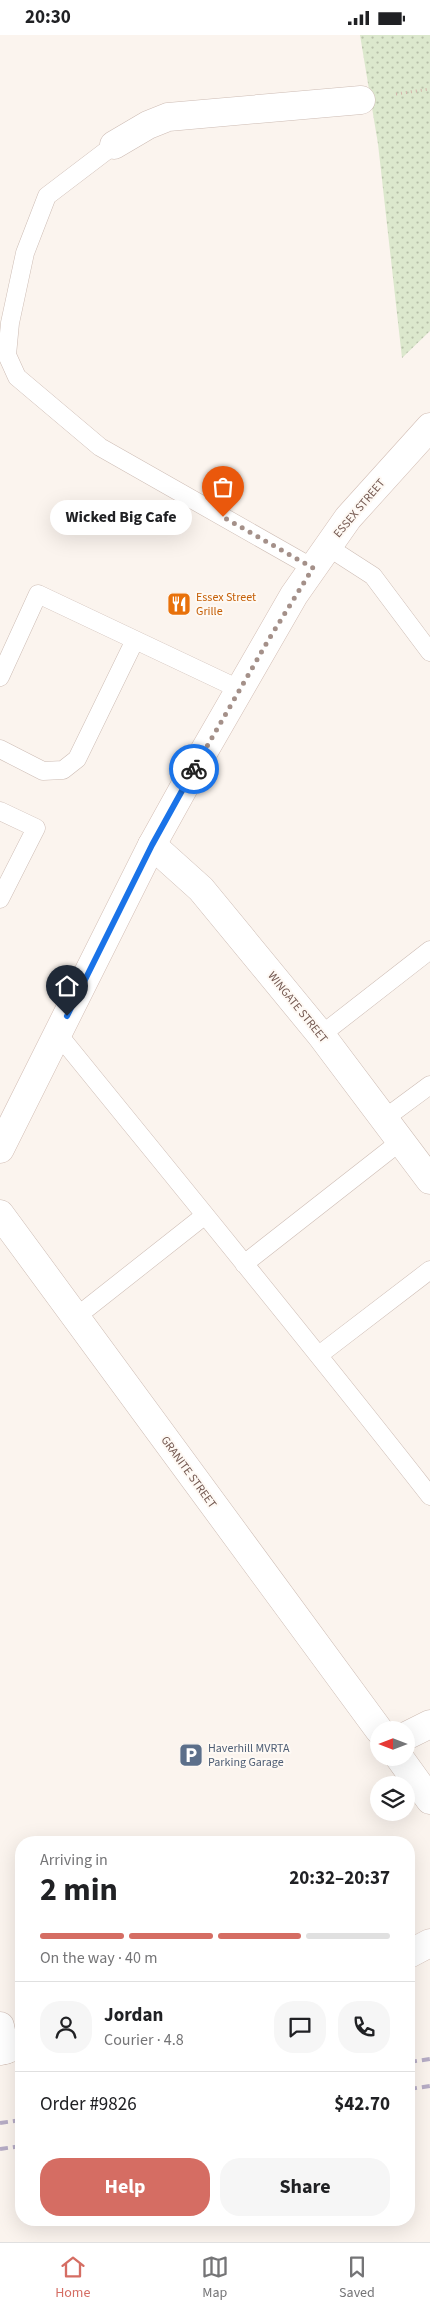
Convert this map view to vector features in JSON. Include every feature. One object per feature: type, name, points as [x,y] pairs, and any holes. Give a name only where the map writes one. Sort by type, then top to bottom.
[{"type":"street","points":[[114,145],[148,125],[168,117],[361,99]]},
{"type":"street","name":"ESSEX STREET","points":[[0,1149],[152,845],[294,595],[348,518],[430,427]]},
{"type":"street","name":"WINGATE STREET","points":[[152,845],[201,889],[321,1035],[430,1180]]},
{"type":"street","name":"GRANITE STREET","points":[[0,1214],[372,1721]]},
{"type":"street","points":[[415,1732],[430,1724]]},
{"type":"street","points":[[405,1766],[430,1800]]},
{"type":"street","points":[[415,1951],[430,1943]]},
{"type":"lane","points":[[114,145],[47,197],[25,253],[10,323],[7,355],[17,377],[100,447],[320,558],[373,576],[430,652]]},
{"type":"lane","points":[[0,677],[38,594],[239,689]]},
{"type":"lane","points":[[0,749],[43,771],[63,770],[77,759],[135,640]]},
{"type":"lane","points":[[0,811],[36,828],[0,899]]},
{"type":"lane","points":[[321,1035],[430,950]]},
{"type":"lane","points":[[58,1034],[204,1216],[319,1355],[430,1496]]},
{"type":"lane","points":[[384,1119],[430,1085]]},
{"type":"lane","points":[[244,1264],[401,1141]]},
{"type":"lane","points":[[76,1317],[204,1216]]},
{"type":"lane","points":[[319,1355],[430,1270]]},
{"type":"green space","points":[[360,35],[430,35],[430,331],[402,358],[378,144]]},
{"type":"railway","points":[[415,2061],[430,2059]]},
{"type":"railway","points":[[415,2088],[430,2086]]},
{"type":"railway","points":[[0,2123],[15,2121]]},
{"type":"railway","points":[[0,2149],[15,2147]]},
{"type":"way so far","points":[[194,769],[294,595],[313,568],[223,517]]},
{"type":"place","name":"Wicked Big Cafe","points":[[223,517]]},
{"type":"place","name":"Essex Street Grille","points":[[179,604]]},
{"type":"place","name":"Haverhill MVRTA Parking Garage","points":[[191,1755]]},
{"type":"route","points":[[67,1016],[152,845],[194,769]]}]
